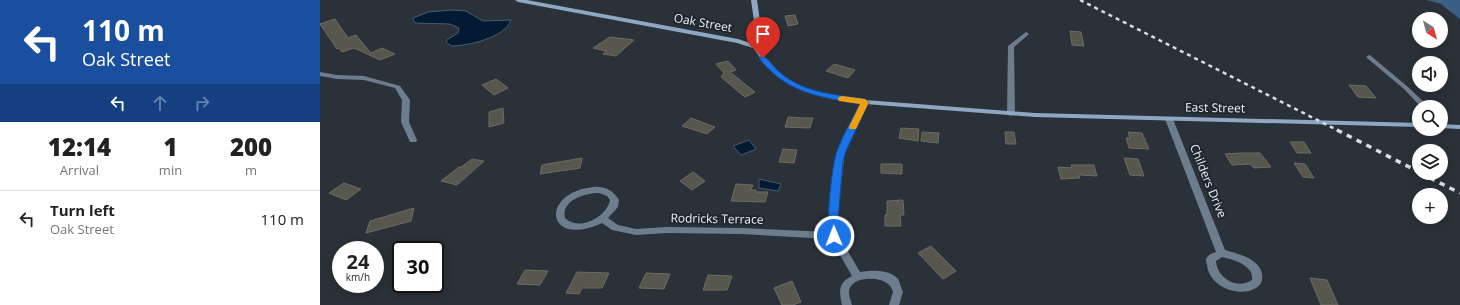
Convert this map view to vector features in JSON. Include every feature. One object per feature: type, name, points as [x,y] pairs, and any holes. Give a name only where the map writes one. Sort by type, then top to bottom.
[{"type":"main road","name":"Oak Street","points":[[518,0],[738,41],[755,47]]},
{"type":"main road","points":[[754,0],[758,35],[755,47],[763,58],[780,76],[788,82],[822,95],[865,102],[1011,114]]},
{"type":"main road","name":"East Street","points":[[1011,114],[1412,125]]},
{"type":"main road","points":[[1448,126],[1460,127]]},
{"type":"street","points":[[1011,114],[1011,46],[1026,34]]},
{"type":"street","points":[[1369,57],[1418,100]]},
{"type":"street","points":[[320,74],[337,77],[364,78],[398,87],[406,100],[405,122],[413,140]]},
{"type":"street","points":[[857,276],[834,236],[833,220],[841,151],[865,102]]},
{"type":"street","name":"Childers Drive","points":[[1169,119],[1221,253]]},
{"type":"street","points":[[600,190],[610,193],[615,202],[612,211],[603,219],[590,225],[575,227],[564,223],[560,215],[563,206],[573,197],[586,191],[600,190]]},
{"type":"street","name":"Rodricks Terrace","points":[[603,219],[615,228],[636,232],[704,230],[834,236]]},
{"type":"street","points":[[1221,253],[1238,256],[1250,264],[1257,272],[1257,282],[1252,286],[1239,288],[1232,287],[1220,280],[1215,275],[1210,264],[1211,259],[1221,253]]},
{"type":"street","points":[[847,305],[844,296],[848,284],[857,276],[870,273],[883,275],[889,278],[896,287],[898,293],[894,305]]},
{"type":"shaded area","points":[[1426,0],[1460,0],[1460,19],[1441,4]]},
{"type":"shaded area","points":[[452,10],[466,11],[483,21],[511,20],[501,32],[485,40],[458,46],[451,46],[446,42],[458,33],[459,28],[450,24],[415,23],[413,18],[428,12]]},
{"type":"shaded area","points":[[749,140],[756,149],[741,155],[733,146]]},
{"type":"shaded area","points":[[759,179],[781,184],[778,191],[759,188]]},
{"type":"building","points":[[795,15],[798,24],[788,26],[785,16]]},
{"type":"building","points":[[335,19],[348,38],[356,35],[371,53],[382,48],[395,54],[380,60],[354,48],[342,52],[339,48],[337,49],[320,24]]},
{"type":"building","points":[[1070,31],[1081,32],[1084,46],[1072,45]]},
{"type":"building","points":[[610,37],[634,40],[616,56],[603,54],[606,51],[593,48]]},
{"type":"building","points":[[728,61],[736,70],[730,72],[755,92],[745,97],[721,77],[724,73],[716,64]]},
{"type":"building","points":[[834,64],[855,70],[848,78],[826,71]]},
{"type":"building","points":[[496,79],[508,88],[494,95],[482,85]]},
{"type":"building","points":[[1349,85],[1366,86],[1376,98],[1358,97]]},
{"type":"building","points":[[503,108],[504,123],[489,127],[489,112]]},
{"type":"building","points":[[788,117],[813,118],[810,128],[785,127]]},
{"type":"building","points":[[691,118],[715,127],[707,134],[682,126]]},
{"type":"building","points":[[901,128],[919,129],[918,141],[899,138]]},
{"type":"building","points":[[922,132],[939,133],[938,143],[921,141]]},
{"type":"building","points":[[1005,132],[1014,132],[1016,144],[1006,144]]},
{"type":"building","points":[[1128,132],[1142,133],[1149,149],[1129,148],[1126,138],[1130,138]]},
{"type":"building","points":[[1290,142],[1304,142],[1311,153],[1297,153]]},
{"type":"building","points":[[783,149],[797,150],[794,163],[779,162]]},
{"type":"building","points":[[1260,153],[1271,167],[1254,168],[1250,164],[1232,165],[1225,154]]},
{"type":"building","points":[[582,158],[580,168],[540,174],[542,165]]},
{"type":"building","points":[[1124,158],[1138,159],[1144,176],[1130,175]]},
{"type":"building","points":[[472,159],[484,161],[457,185],[441,181],[459,167]]},
{"type":"building","points":[[1294,163],[1305,164],[1314,178],[1303,177]]},
{"type":"building","points":[[881,164],[902,164],[902,174],[881,173]]},
{"type":"building","points":[[1071,165],[1094,165],[1097,176],[1079,175],[1080,178],[1061,179],[1058,167],[1072,168]]},
{"type":"building","points":[[693,172],[705,181],[692,190],[680,181]]},
{"type":"building","points":[[344,183],[361,189],[346,200],[329,193]]},
{"type":"building","points":[[736,184],[753,185],[751,190],[756,190],[756,192],[768,192],[765,202],[731,201]]},
{"type":"building","points":[[903,200],[904,215],[900,215],[901,226],[885,226],[887,201]]},
{"type":"building","points":[[414,208],[411,221],[366,233],[370,221]]},
{"type":"building","points":[[931,246],[956,271],[943,279],[918,253]]},
{"type":"building","points":[[525,270],[548,271],[540,285],[517,284]]},
{"type":"building","points":[[577,272],[609,273],[602,288],[582,288],[579,294],[566,293]]},
{"type":"building","points":[[646,273],[670,274],[664,289],[639,288]]},
{"type":"building","points":[[708,275],[732,276],[727,290],[703,290]]},
{"type":"building","points":[[1310,278],[1327,280],[1338,305],[1321,305]]},
{"type":"building","points":[[792,281],[801,302],[793,305],[782,305],[774,288]]},
{"type":"railway","points":[[1080,0],[1339,131]]},
{"type":"railway","points":[[1337,130],[1412,168]]},
{"type":"railway","points":[[1434,180],[1460,193]]},
{"type":"slow traffic","points":[[842,99],[865,102],[853,127]]},
{"type":"route","points":[[763,58],[780,76],[798,87],[822,95],[865,102],[841,151],[836,182],[833,220],[834,236]]}]
